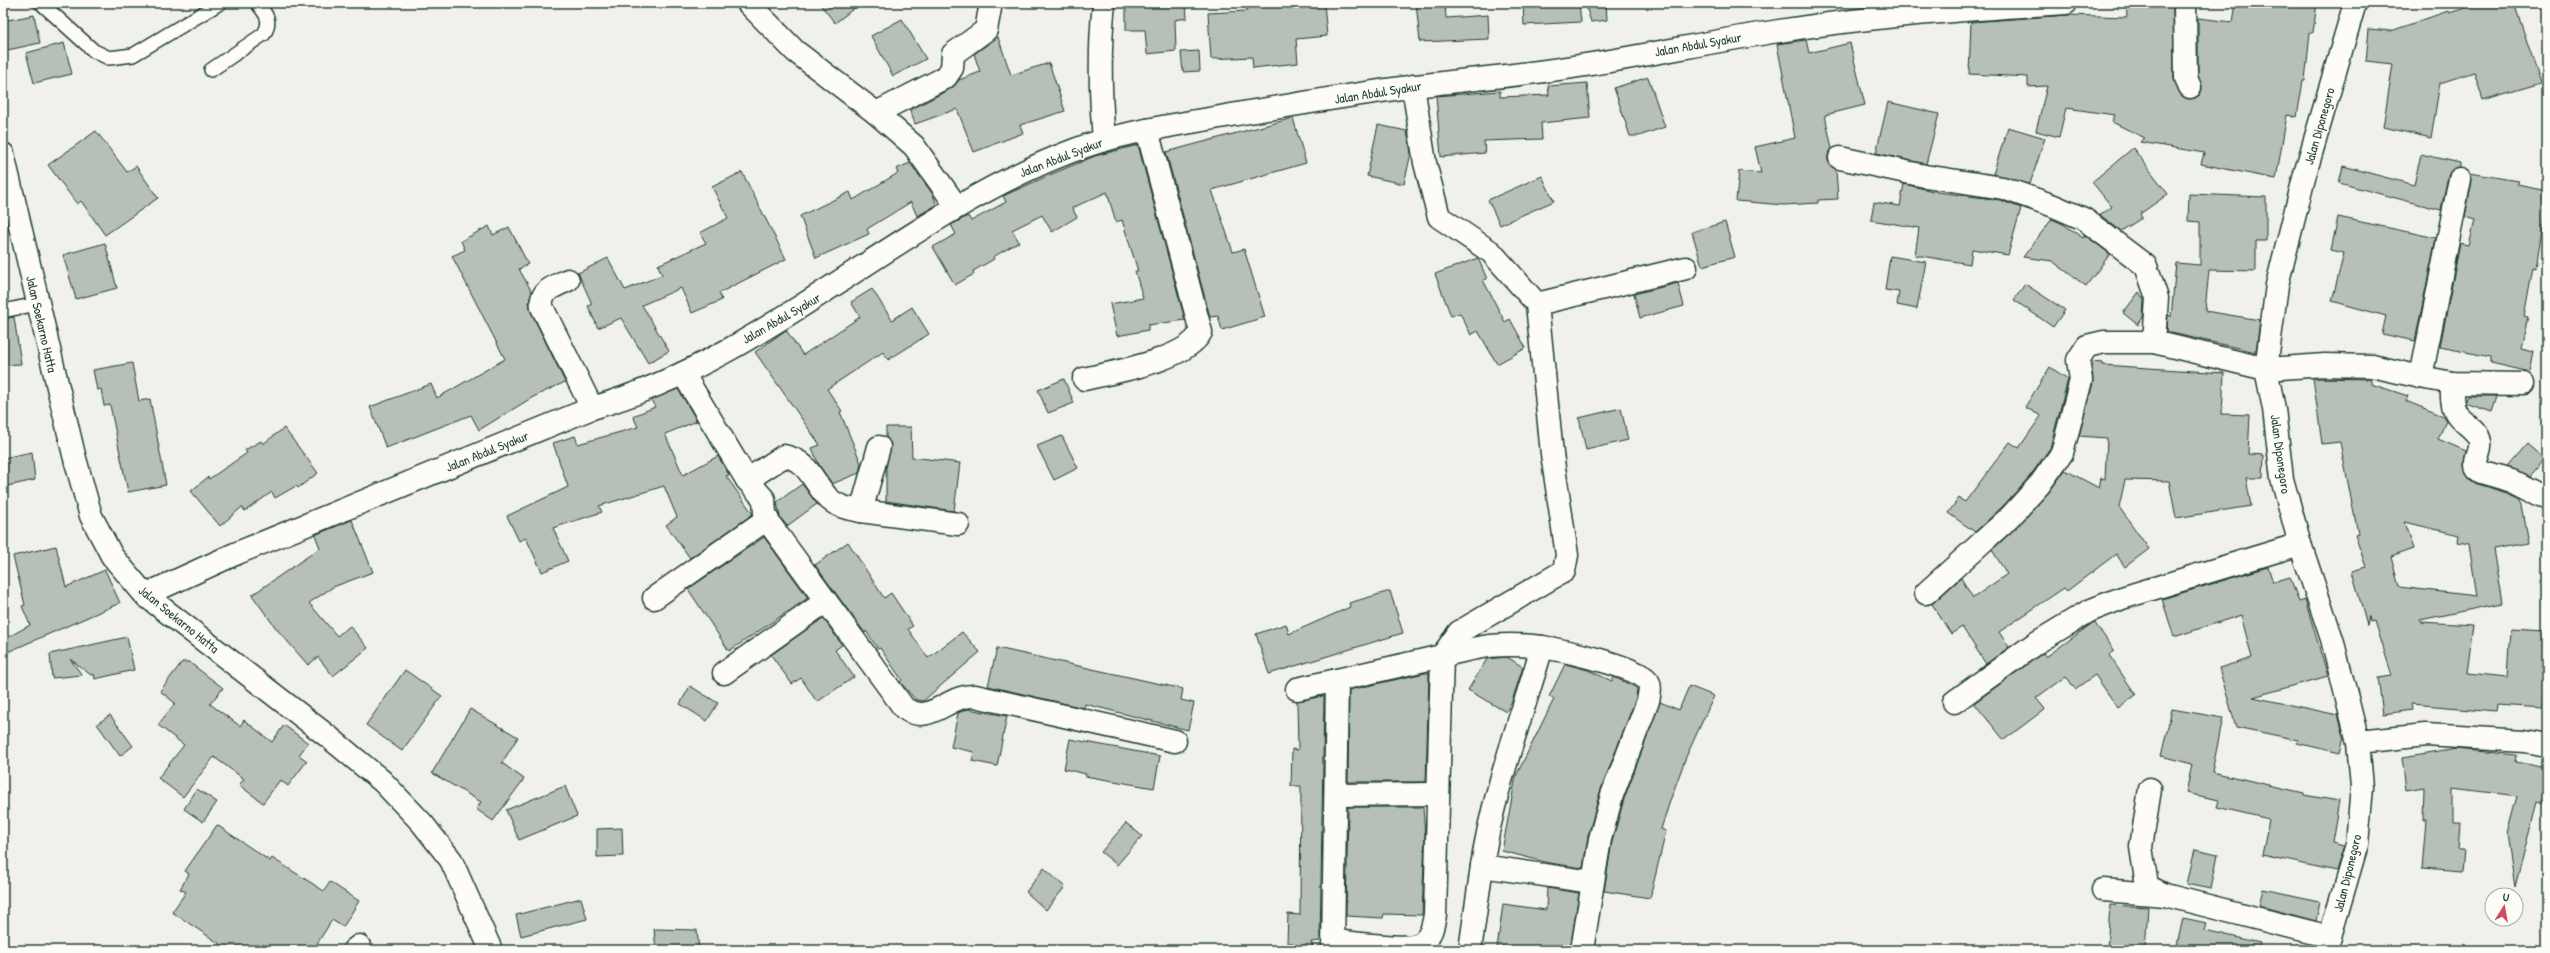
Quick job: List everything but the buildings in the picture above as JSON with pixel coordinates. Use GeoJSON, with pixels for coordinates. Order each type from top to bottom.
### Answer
{"type":"FeatureCollection","features":[{"type":"Feature","properties":{"kind":"street"},"geometry":{"type":"LineString","coordinates":[[748,3],[795,51],[876,113],[914,146],[957,207]]}},
{"type":"Feature","properties":{"kind":"street"},"geometry":{"type":"LineString","coordinates":[[876,113],[946,77],[952,68],[953,54],[986,30],[991,3]]}},
{"type":"Feature","properties":{"kind":"street"},"geometry":{"type":"LineString","coordinates":[[1104,3],[1100,40],[1100,86],[1104,140]]}},
{"type":"Feature","properties":{"kind":"street","name":"Jalan Abdul Syakur"},"geometry":{"type":"LineString","coordinates":[[145,595],[235,554],[592,408],[621,399],[684,374],[814,300],[957,207],[1023,171],[1104,140],[1147,130],[1413,86],[1580,66],[1784,30],[1978,6],[2066,3]]}},
{"type":"Feature","properties":{"kind":"street"},"geometry":{"type":"LineString","coordinates":[[2185,3],[2186,78],[2190,87]]}},
{"type":"Feature","properties":{"kind":"street","name":"Jalan Diponegoro"},"geometry":{"type":"LineString","coordinates":[[2328,944],[2357,844],[2362,787],[2358,742],[2332,639],[2300,544],[2282,479],[2274,409],[2266,369],[2277,285],[2305,174],[2356,3]]}},
{"type":"Feature","properties":{"kind":"street"},"geometry":{"type":"LineString","coordinates":[[1337,680],[1333,946],[1411,947],[1426,939],[1432,929],[1435,915],[1442,656],[1459,632],[1557,575],[1566,567],[1567,555],[1552,454],[1537,304],[1491,252],[1439,217],[1425,163],[1413,86]]}},
{"type":"Feature","properties":{"kind":"street"},"geometry":{"type":"LineString","coordinates":[[1084,379],[1149,364],[1196,342],[1201,332],[1147,130]]}},
{"type":"Feature","properties":{"kind":"street","name":"Jalan Soekarno Hatta"},"geometry":{"type":"LineString","coordinates":[[3,154],[37,304],[91,516],[112,556],[145,595],[382,781],[422,823],[451,860],[491,950]]}},
{"type":"Feature","properties":{"kind":"street"},"geometry":{"type":"LineString","coordinates":[[1840,158],[1925,176],[2003,188],[2054,206],[2084,219],[2146,266],[2157,298],[2154,342]]}},
{"type":"Feature","properties":{"kind":"street"},"geometry":{"type":"LineString","coordinates":[[2421,377],[2460,178]]}},
{"type":"Feature","properties":{"kind":"street"},"geometry":{"type":"LineString","coordinates":[[1537,304],[1686,268]]}},
{"type":"Feature","properties":{"kind":"street"},"geometry":{"type":"LineString","coordinates":[[568,280],[545,292],[541,299],[542,307],[592,408]]}},
{"type":"Feature","properties":{"kind":"street"},"geometry":{"type":"LineString","coordinates":[[1926,594],[2011,516],[2040,484],[2062,454],[2081,380],[2078,360],[2087,346],[2104,342],[2154,342],[2266,369],[2325,365],[2372,366],[2452,383],[2523,384]]}},
{"type":"Feature","properties":{"kind":"street"},"geometry":{"type":"LineString","coordinates":[[684,374],[747,480],[764,499],[768,519],[908,712],[927,714],[959,697],[975,696],[1176,741]]}},
{"type":"Feature","properties":{"kind":"street"},"geometry":{"type":"LineString","coordinates":[[2452,383],[2454,410],[2463,422],[2477,434],[2480,442],[2476,458],[2477,469],[2481,472],[2512,481],[2547,499]]}},
{"type":"Feature","properties":{"kind":"street"},"geometry":{"type":"LineString","coordinates":[[861,511],[879,447]]}},
{"type":"Feature","properties":{"kind":"street"},"geometry":{"type":"LineString","coordinates":[[747,480],[784,456],[791,457],[807,469],[829,499],[839,506],[861,511],[958,524]]}},
{"type":"Feature","properties":{"kind":"street"},"geometry":{"type":"LineString","coordinates":[[654,598],[768,519]]}},
{"type":"Feature","properties":{"kind":"street"},"geometry":{"type":"LineString","coordinates":[[1954,702],[2036,643],[2089,611],[2122,598],[2300,544]]}},
{"type":"Feature","properties":{"kind":"street"},"geometry":{"type":"LineString","coordinates":[[724,673],[826,601]]}},
{"type":"Feature","properties":{"kind":"street"},"geometry":{"type":"LineString","coordinates":[[1297,689],[1485,645],[1516,643],[1572,652],[1635,673],[1647,680],[1649,684],[1648,701],[1612,794],[1592,882],[1582,950]]}},
{"type":"Feature","properties":{"kind":"street"},"geometry":{"type":"LineString","coordinates":[[1470,950],[1487,832],[1499,785],[1515,740],[1542,647]]}},
{"type":"Feature","properties":{"kind":"street"},"geometry":{"type":"LineString","coordinates":[[2358,742],[2426,734],[2524,741],[2547,745]]}},
{"type":"Feature","properties":{"kind":"street"},"geometry":{"type":"LineString","coordinates":[[2150,789],[2141,847],[2147,886],[2165,895],[2328,944]]}},
{"type":"Feature","properties":{"kind":"street"},"geometry":{"type":"LineString","coordinates":[[1336,795],[1438,794]]}},
{"type":"Feature","properties":{"kind":"street"},"geometry":{"type":"LineString","coordinates":[[1482,866],[1592,882]]}},
{"type":"Feature","properties":{"kind":"street"},"geometry":{"type":"LineString","coordinates":[[2103,890],[2165,895]]}},
{"type":"Feature","properties":{"kind":"lane"},"geometry":{"type":"LineString","coordinates":[[41,3],[94,51],[109,58],[133,55],[220,3]]}},
{"type":"Feature","properties":{"kind":"lane"},"geometry":{"type":"LineString","coordinates":[[211,70],[264,34],[268,27],[268,15],[257,3]]}},
{"type":"Feature","properties":{"kind":"lane"},"geometry":{"type":"LineString","coordinates":[[3,311],[37,304]]}}]}
